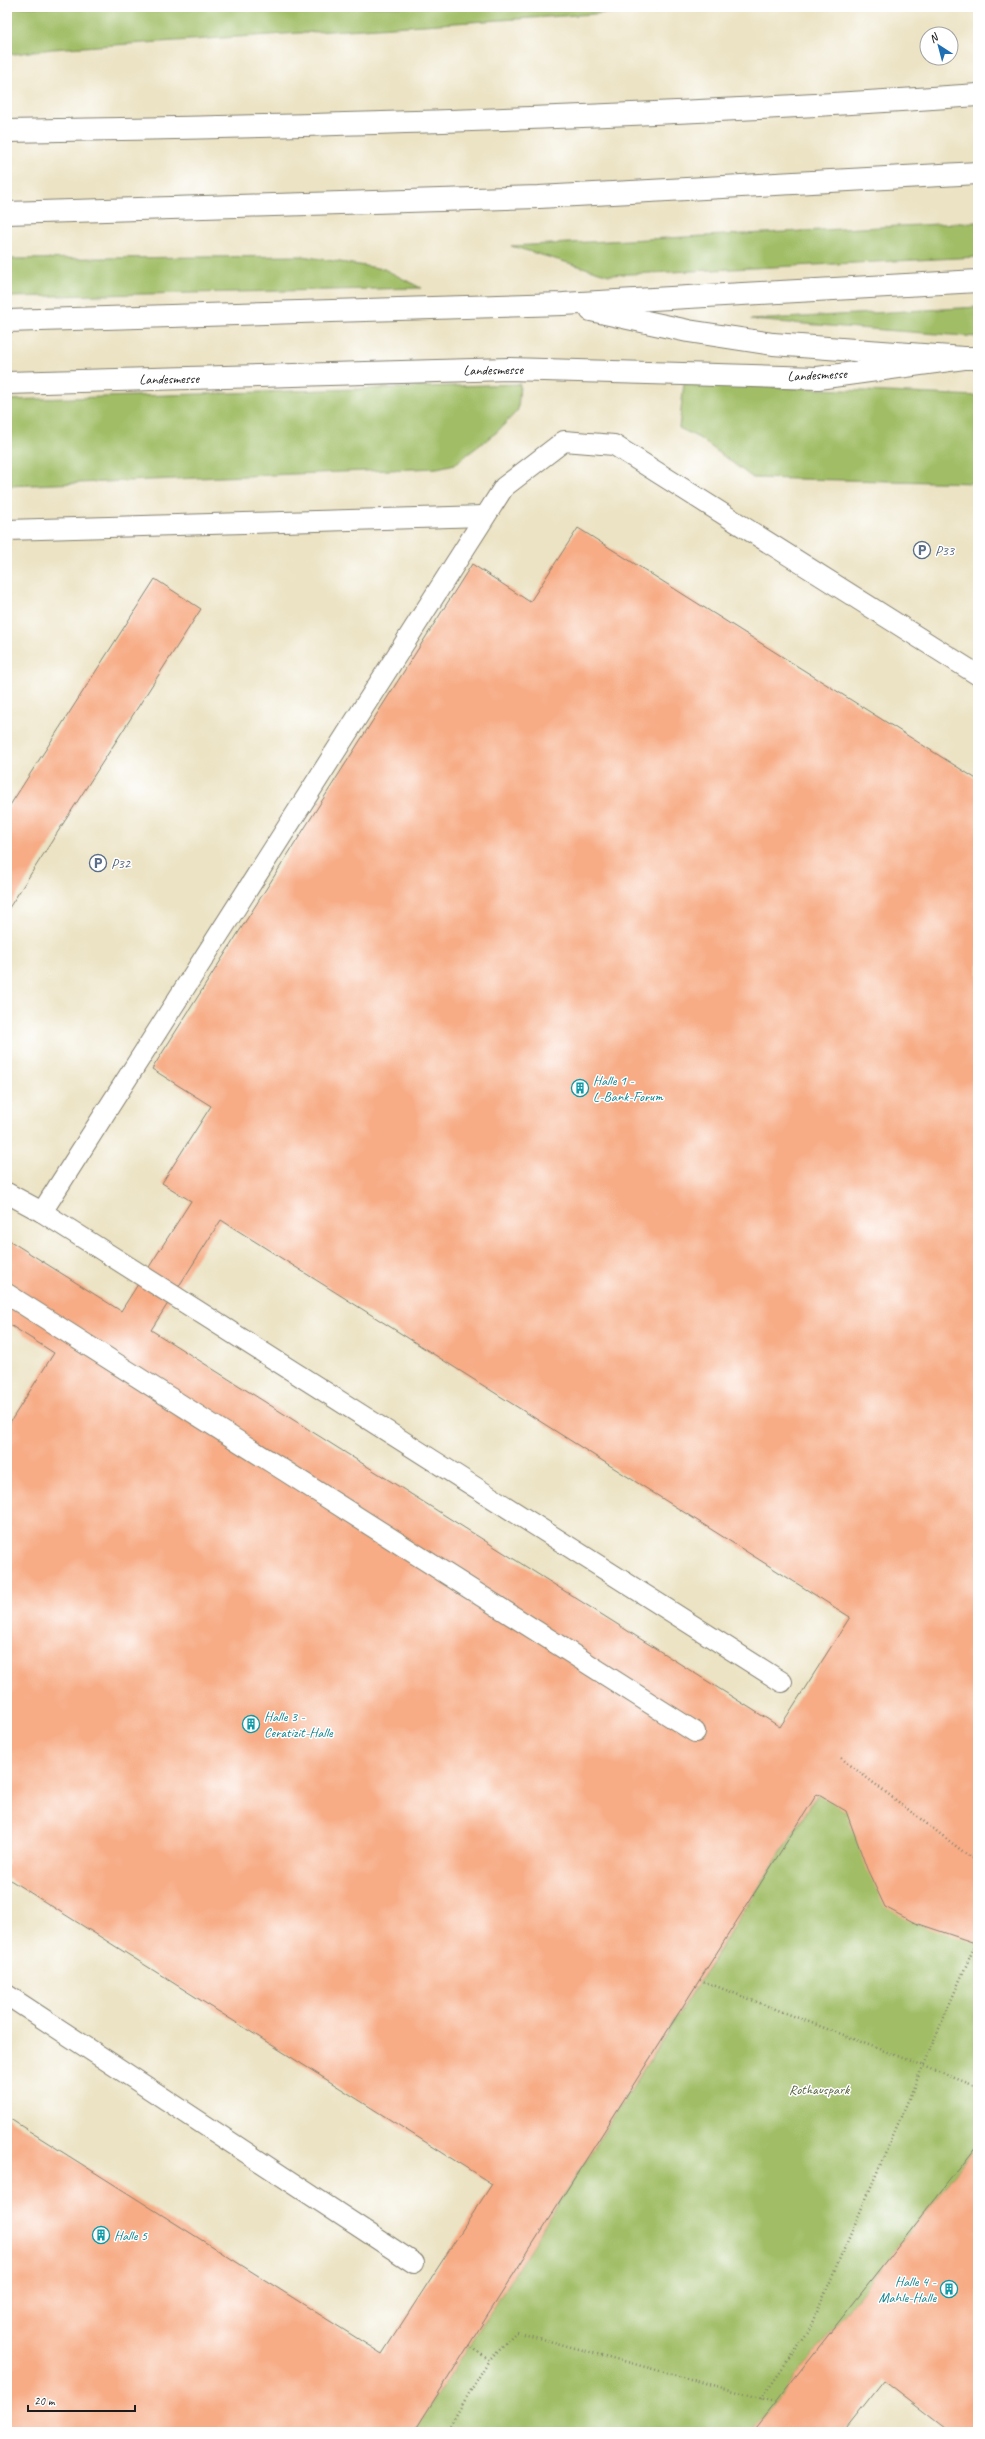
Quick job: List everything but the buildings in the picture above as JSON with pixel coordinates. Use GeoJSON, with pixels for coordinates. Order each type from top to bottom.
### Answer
{"type":"FeatureCollection","features":[{"type":"Feature","properties":{"kind":"main road"},"geometry":{"type":"LineString","coordinates":[[7,131],[487,120],[804,107],[978,95]]}},
{"type":"Feature","properties":{"kind":"main road"},"geometry":{"type":"LineString","coordinates":[[7,213],[538,197],[978,173]]}},
{"type":"Feature","properties":{"kind":"main road"},"geometry":{"type":"LineString","coordinates":[[7,321],[563,304],[978,281]]}},
{"type":"Feature","properties":{"kind":"main road"},"geometry":{"type":"LineString","coordinates":[[563,304],[688,331],[773,344],[971,358]]}},
{"type":"Feature","properties":{"kind":"main road","name":"Landesmesse"},"geometry":{"type":"LineString","coordinates":[[7,383],[509,369],[818,378],[971,358]]}},
{"type":"Feature","properties":{"kind":"lane"},"geometry":{"type":"LineString","coordinates":[[42,1212],[484,516],[504,487],[564,441],[614,445],[978,675]]}},
{"type":"Feature","properties":{"kind":"lane"},"geometry":{"type":"LineString","coordinates":[[7,530],[484,516]]}},
{"type":"Feature","properties":{"kind":"lane"},"geometry":{"type":"LineString","coordinates":[[7,1193],[42,1212],[782,1682]]}},
{"type":"Feature","properties":{"kind":"lane"},"geometry":{"type":"LineString","coordinates":[[7,1294],[695,1732]]}},
{"type":"Feature","properties":{"kind":"lane"},"geometry":{"type":"LineString","coordinates":[[7,1995],[414,2263]]}},
{"type":"Feature","properties":{"kind":"path"},"geometry":{"type":"LineString","coordinates":[[841,1758],[978,1863]]}},
{"type":"Feature","properties":{"kind":"path"},"geometry":{"type":"LineString","coordinates":[[761,2398],[808,2333],[978,1938]]}},
{"type":"Feature","properties":{"kind":"path"},"geometry":{"type":"LineString","coordinates":[[700,1980],[978,2087]]}},
{"type":"Feature","properties":{"kind":"path"},"geometry":{"type":"LineString","coordinates":[[446,2432],[489,2360],[516,2332],[775,2402]]}},
{"type":"Feature","properties":{"kind":"path"},"geometry":{"type":"LineString","coordinates":[[469,2345],[489,2360]]}},
{"type":"Feature","properties":{"kind":"green space"},"geometry":{"type":"Polygon","coordinates":[[[7,7],[702,7],[52,49],[7,55],[7,7]]]}},
{"type":"Feature","properties":{"kind":"green space"},"geometry":{"type":"Polygon","coordinates":[[[978,222],[978,257],[609,275],[511,246],[978,222]]]}},
{"type":"Feature","properties":{"kind":"green space"},"geometry":{"type":"Polygon","coordinates":[[[302,256],[384,269],[421,288],[7,297],[7,259],[302,256]]]}},
{"type":"Feature","properties":{"kind":"green space"},"geometry":{"type":"Polygon","coordinates":[[[978,307],[978,337],[750,320],[978,307]]]}},
{"type":"Feature","properties":{"kind":"green space"},"geometry":{"type":"Polygon","coordinates":[[[684,383],[978,396],[978,483],[753,478],[699,438],[679,428],[684,383]]]}},
{"type":"Feature","properties":{"kind":"green space"},"geometry":{"type":"Polygon","coordinates":[[[520,384],[518,410],[497,432],[455,464],[437,468],[7,486],[7,400],[520,384]]]}},
{"type":"Feature","properties":{"kind":"green space","name":"Rothauspark"},"geometry":{"type":"Polygon","coordinates":[[[978,1541],[978,2145],[752,2432],[414,2432],[978,1541]]]}},
{"type":"Feature","properties":{"kind":"place","name":"P33"},"geometry":{"type":"Point","coordinates":[922,550]}},
{"type":"Feature","properties":{"kind":"place","name":"P32"},"geometry":{"type":"Point","coordinates":[98,863]}},
{"type":"Feature","properties":{"kind":"place","name":"Halle 1 - L-Bank-Forum"},"geometry":{"type":"Point","coordinates":[580,1088]}},
{"type":"Feature","properties":{"kind":"place","name":"Halle 3 - Ceratizit-Halle"},"geometry":{"type":"Point","coordinates":[251,1724]}},
{"type":"Feature","properties":{"kind":"place","name":"Halle 5"},"geometry":{"type":"Point","coordinates":[101,2235]}},
{"type":"Feature","properties":{"kind":"place","name":"Halle 4 - Mahle-Halle"},"geometry":{"type":"Point","coordinates":[949,2289]}}]}
